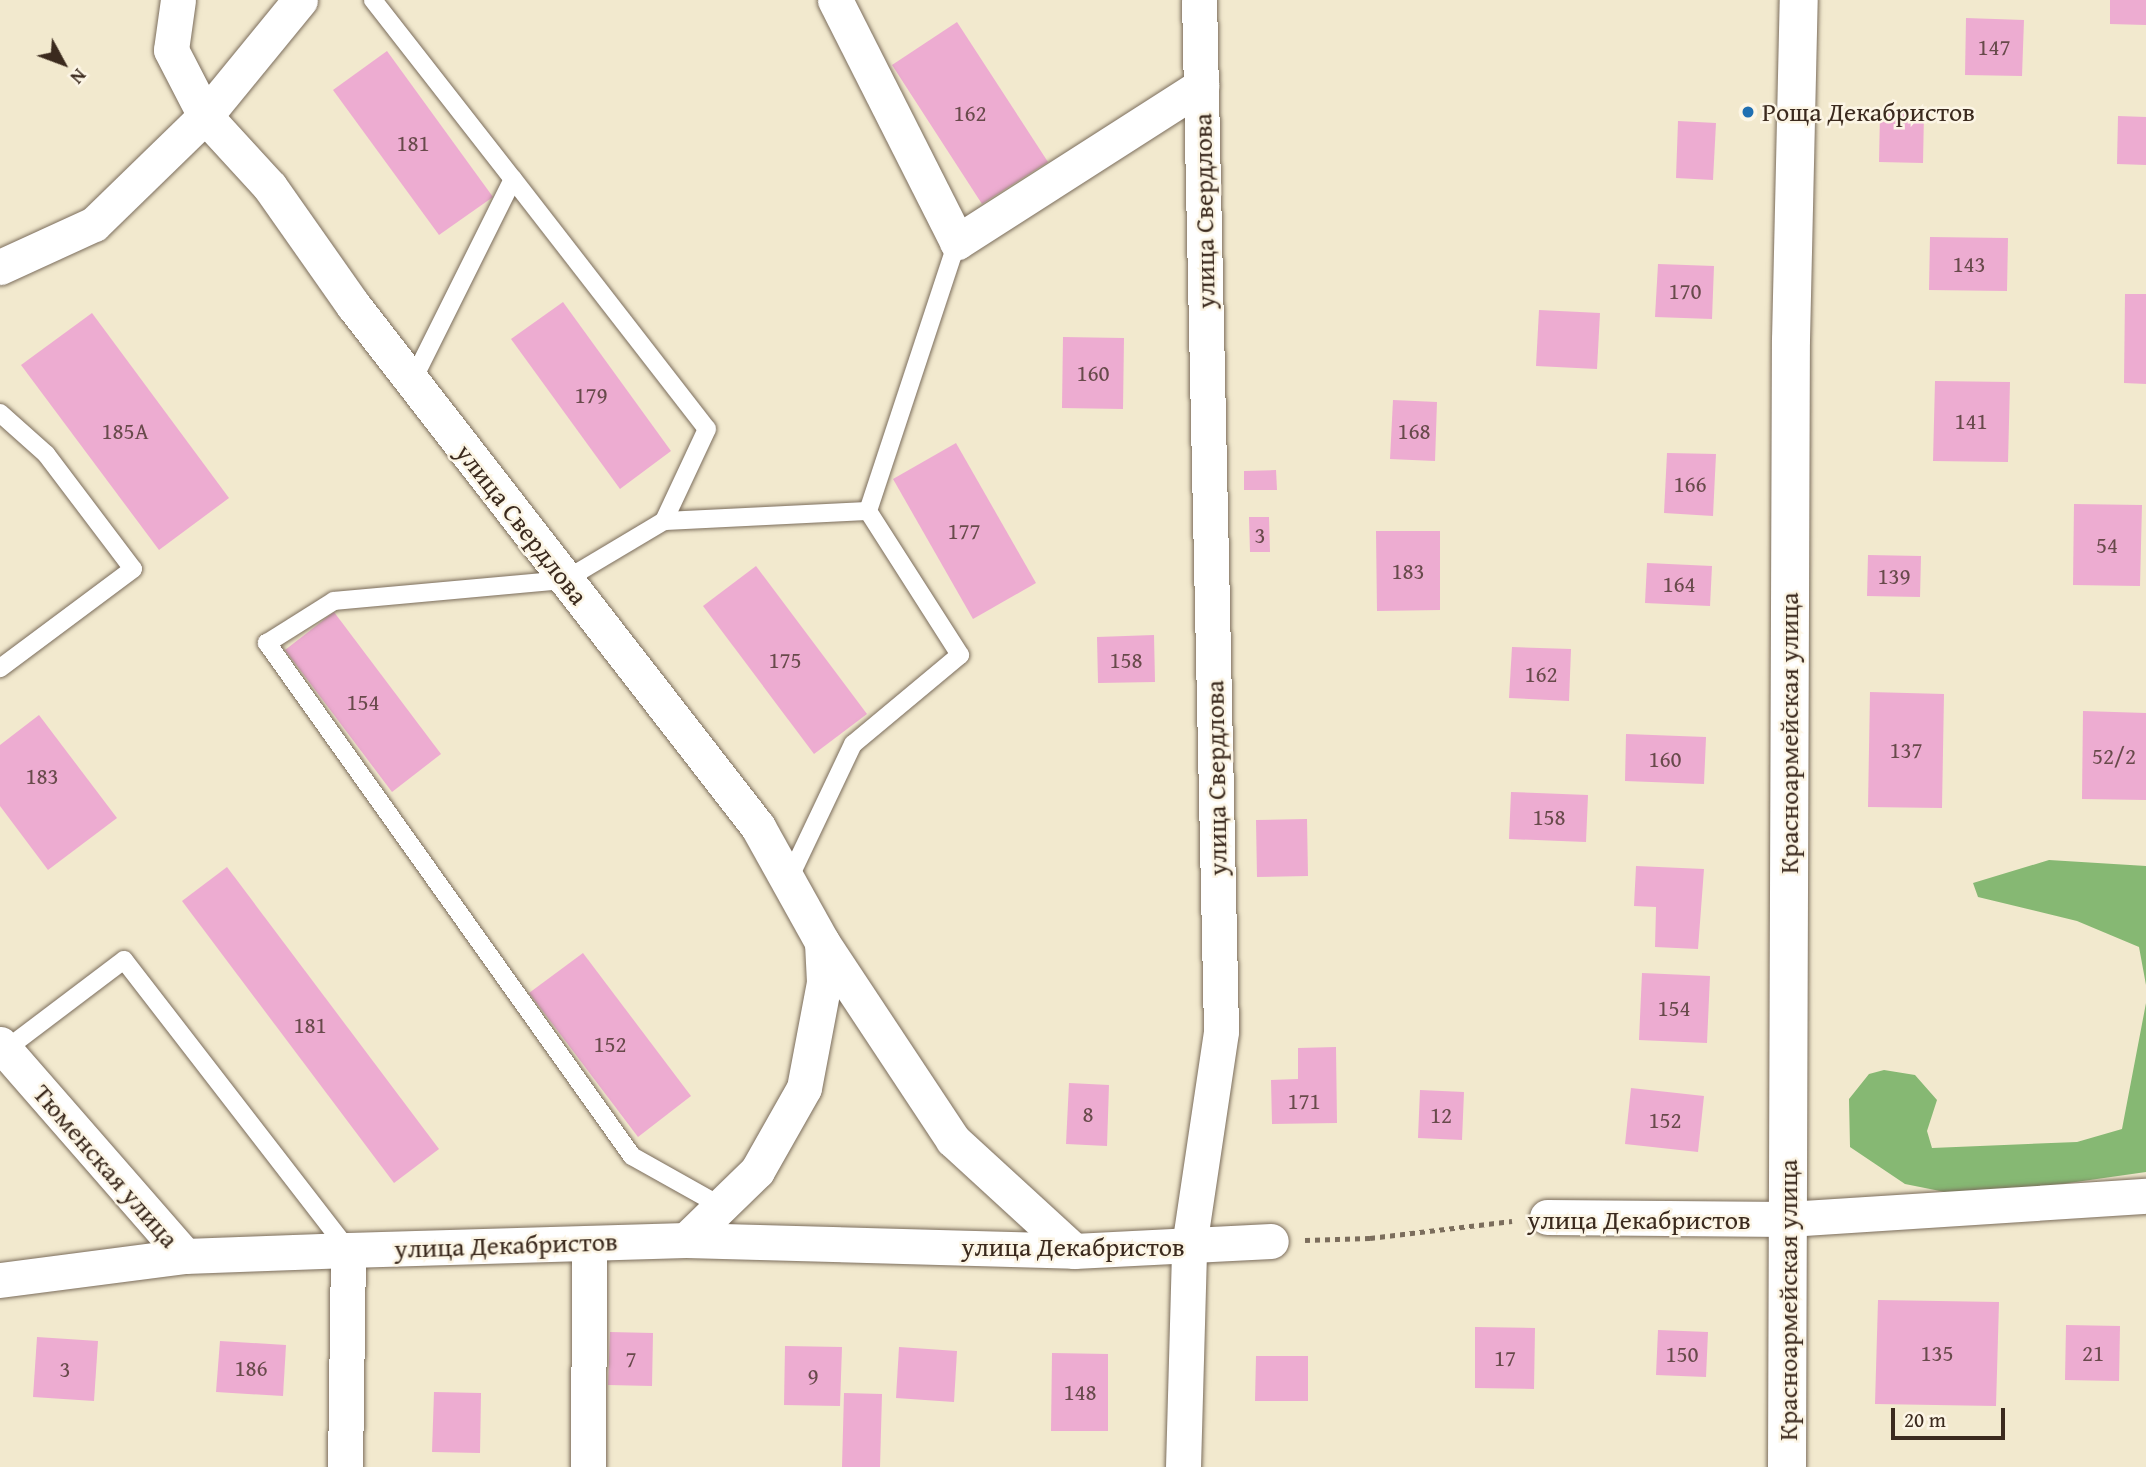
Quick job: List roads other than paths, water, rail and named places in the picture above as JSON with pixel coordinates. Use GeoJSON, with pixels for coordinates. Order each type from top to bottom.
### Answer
{"type":"FeatureCollection","features":[{"type":"Feature","properties":{"kind":"main road","name":"Красноармейская улица"},"geometry":{"type":"LineString","coordinates":[[1787,1467],[1791,340],[1799,0]]}},
{"type":"Feature","properties":{"kind":"street"},"geometry":{"type":"LineString","coordinates":[[178,0],[171,50],[205,116]]}},
{"type":"Feature","properties":{"kind":"street"},"geometry":{"type":"LineString","coordinates":[[0,267],[94,225],[205,116],[300,0]]}},
{"type":"Feature","properties":{"kind":"street"},"geometry":{"type":"LineString","coordinates":[[835,0],[957,242]]}},
{"type":"Feature","properties":{"kind":"street","name":"улица Свердлова"},"geometry":{"type":"LineString","coordinates":[[1183,1467],[1189,1246],[1221,1031],[1199,0]]}},
{"type":"Feature","properties":{"kind":"street","name":"улица Свердлова"},"geometry":{"type":"LineString","coordinates":[[957,242],[1201,86]]}},
{"type":"Feature","properties":{"kind":"street","name":"улица Свердлова"},"geometry":{"type":"LineString","coordinates":[[205,116],[270,187],[412,382],[758,827],[822,942],[953,1140],[1074,1251]]}},
{"type":"Feature","properties":{"kind":"street","name":"улица Свердлова"},"geometry":{"type":"LineString","coordinates":[[686,1240],[757,1171],[804,1088],[824,982],[822,942]]}},
{"type":"Feature","properties":{"kind":"street","name":"Тюменская улица"},"geometry":{"type":"LineString","coordinates":[[2,1047],[185,1256]]}},
{"type":"Feature","properties":{"kind":"street","name":"улица Декабристов"},"geometry":{"type":"LineString","coordinates":[[1548,1217],[1788,1219],[2146,1196]]}},
{"type":"Feature","properties":{"kind":"street","name":"улица Декабристов"},"geometry":{"type":"LineString","coordinates":[[0,1280],[185,1256],[348,1250],[686,1240],[1074,1251],[1271,1241]]}},
{"type":"Feature","properties":{"kind":"street"},"geometry":{"type":"LineString","coordinates":[[587,1467],[589,1243]]}},
{"type":"Feature","properties":{"kind":"street"},"geometry":{"type":"LineString","coordinates":[[345,1467],[348,1250]]}},
{"type":"Feature","properties":{"kind":"lane"},"geometry":{"type":"LineString","coordinates":[[373,0],[707,429],[664,521]]}},
{"type":"Feature","properties":{"kind":"lane"},"geometry":{"type":"LineString","coordinates":[[412,382],[513,179]]}},
{"type":"Feature","properties":{"kind":"lane"},"geometry":{"type":"LineString","coordinates":[[868,511],[957,242]]}},
{"type":"Feature","properties":{"kind":"lane"},"geometry":{"type":"LineString","coordinates":[[0,413],[46,454],[132,569],[0,668]]}},
{"type":"Feature","properties":{"kind":"lane"},"geometry":{"type":"LineString","coordinates":[[721,1206],[632,1156],[267,643],[334,601],[565,580],[664,521],[868,511]]}},
{"type":"Feature","properties":{"kind":"lane"},"geometry":{"type":"LineString","coordinates":[[788,881],[853,744],[960,655],[868,511]]}},
{"type":"Feature","properties":{"kind":"lane"},"geometry":{"type":"LineString","coordinates":[[2,1047],[124,960],[348,1250]]}},
{"type":"Feature","properties":{"kind":"place","name":"Роща Декабристов"},"geometry":{"type":"Point","coordinates":[1748,112]}}]}
